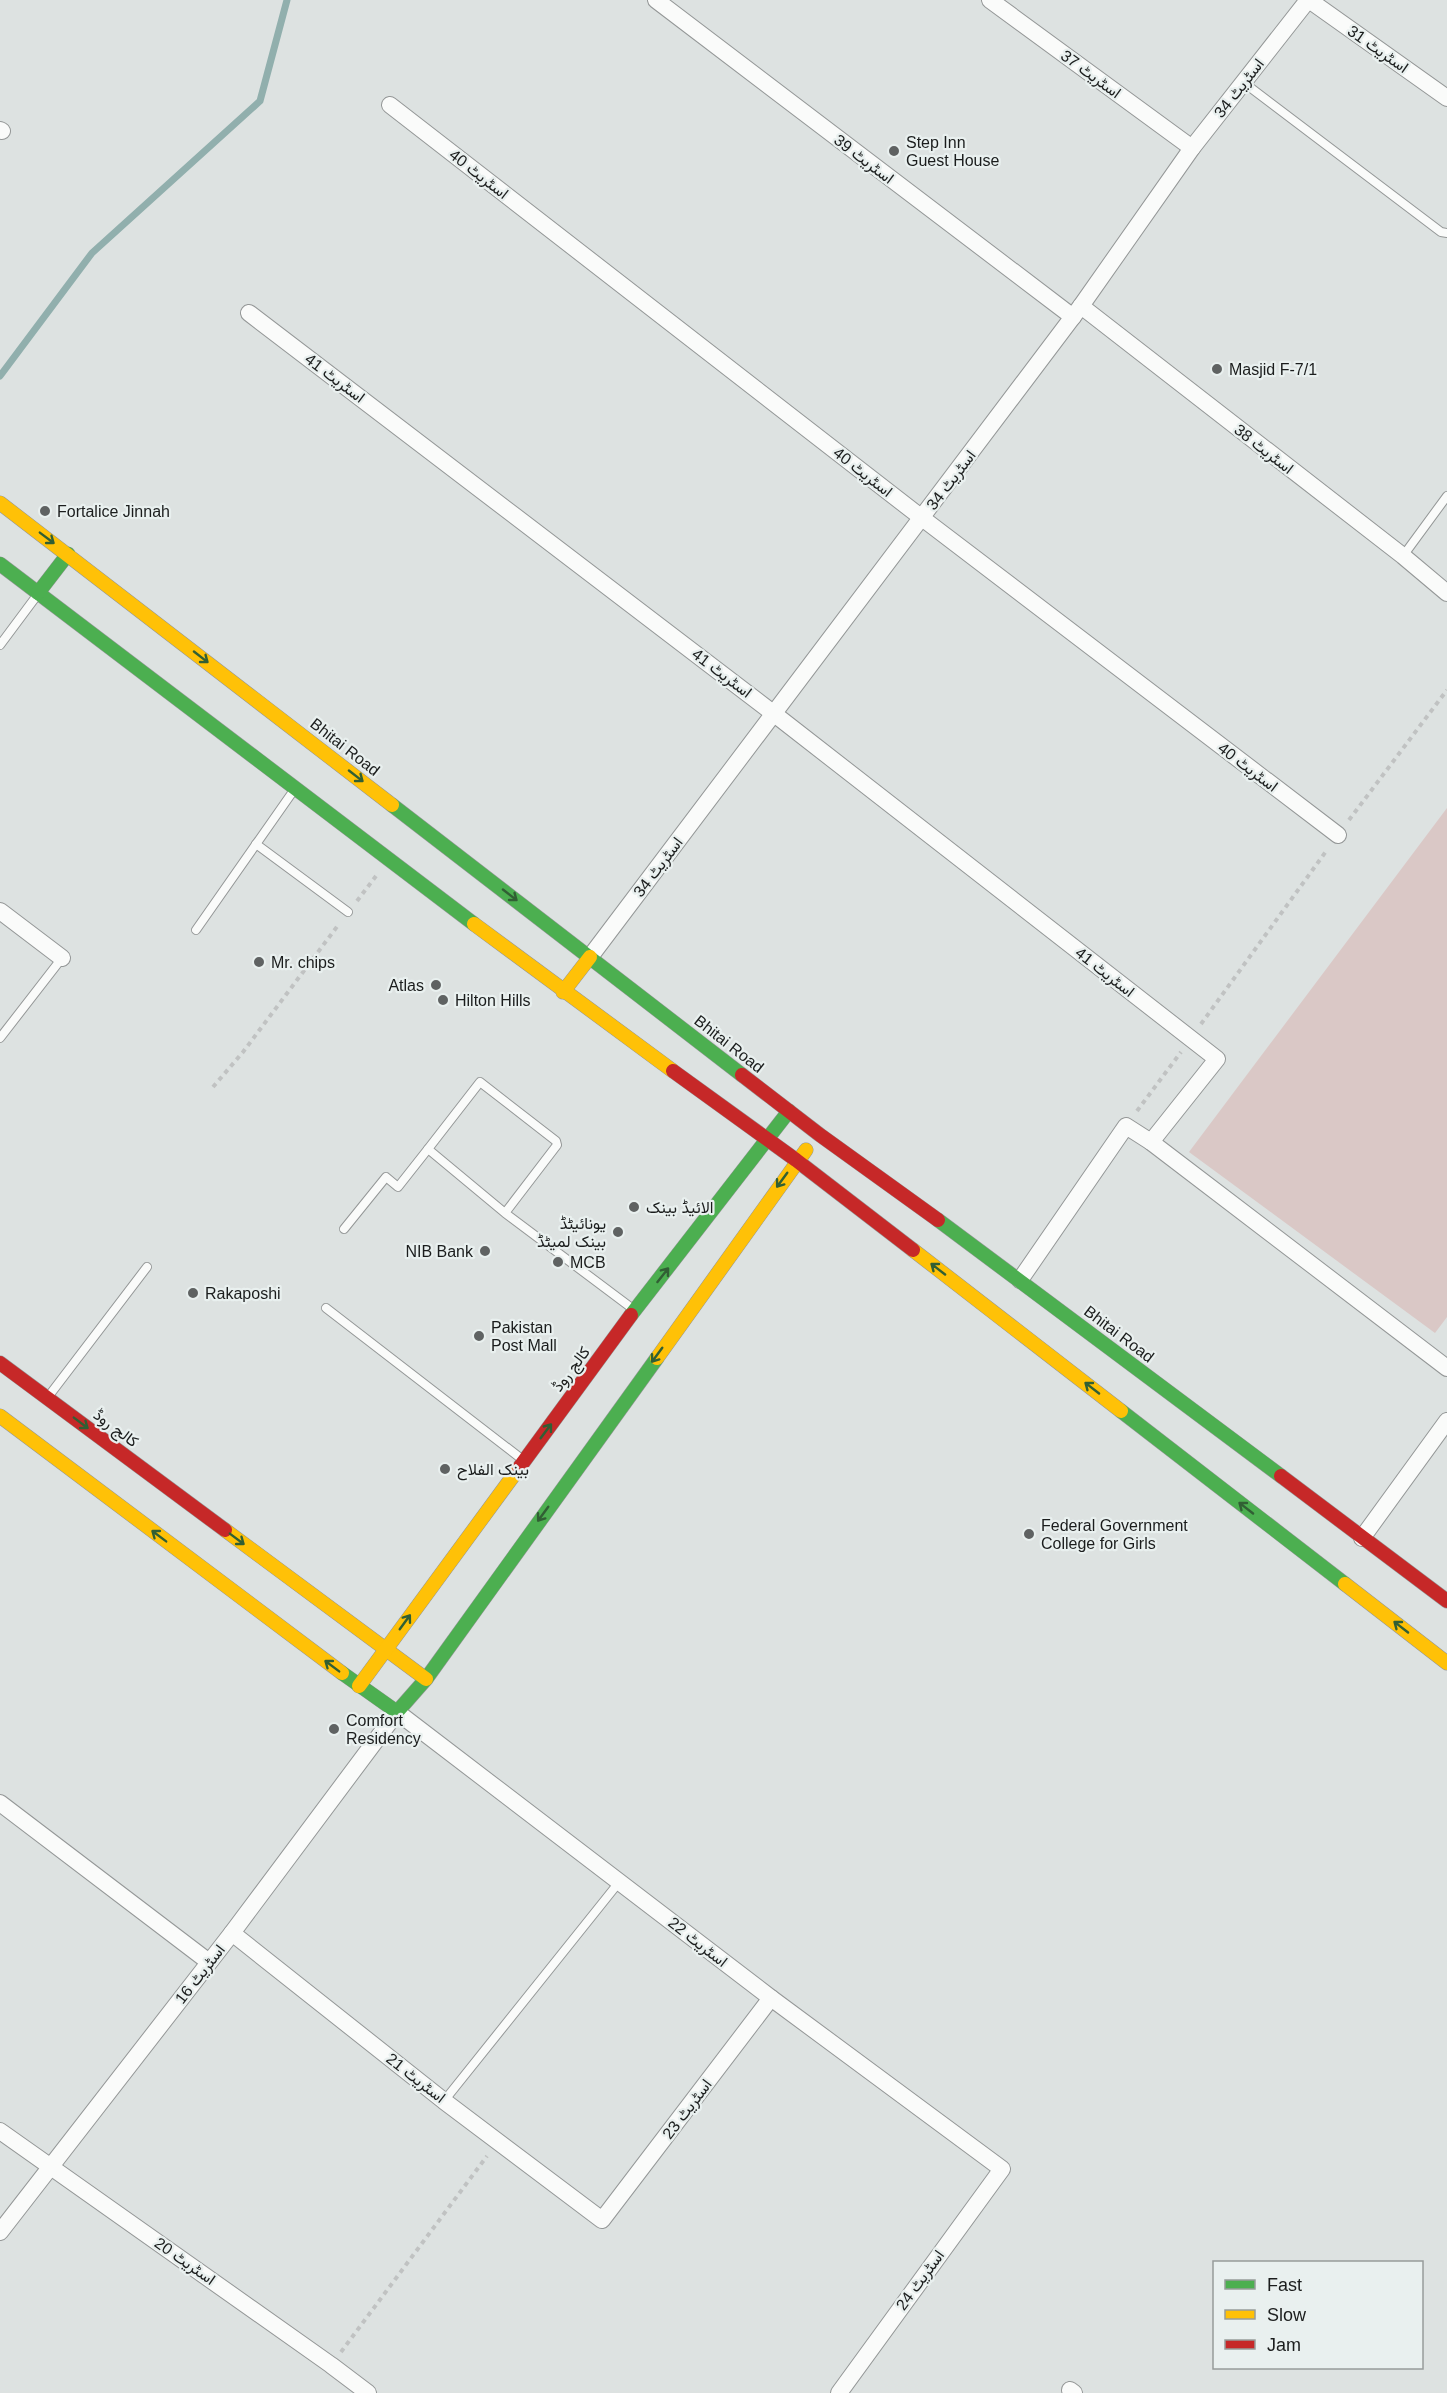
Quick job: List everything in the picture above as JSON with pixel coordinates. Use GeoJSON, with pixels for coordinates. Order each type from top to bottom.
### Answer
{"type":"FeatureCollection","features":[{"type":"Feature","properties":{"kind":"street","name":"اسٹریٹ 39"},"geometry":{"type":"LineString","coordinates":[[656,0],[1077,312]]}},
{"type":"Feature","properties":{"kind":"street","name":"اسٹریٹ 37"},"geometry":{"type":"LineString","coordinates":[[990,0],[1192,148]]}},
{"type":"Feature","properties":{"kind":"street","name":"اسٹریٹ 34"},"geometry":{"type":"LineString","coordinates":[[590,957],[1077,312],[1192,148],[1309,0]]}},
{"type":"Feature","properties":{"kind":"street","name":"اسٹریٹ 31"},"geometry":{"type":"LineString","coordinates":[[1309,0],[1447,98]]}},
{"type":"Feature","properties":{"kind":"street","name":"اسٹریٹ 40"},"geometry":{"type":"LineString","coordinates":[[390,105],[922,518],[1338,835]]}},
{"type":"Feature","properties":{"kind":"street","name":"اسٹریٹ 38"},"geometry":{"type":"LineString","coordinates":[[1077,312],[1403,556],[1447,593]]}},
{"type":"Feature","properties":{"kind":"street","name":"اسٹریٹ 41"},"geometry":{"type":"LineString","coordinates":[[249,313],[773,713],[1217,1059],[1151,1142]]}},
{"type":"Feature","properties":{"kind":"street","name":"Bhitai Road"},"geometry":{"type":"LineString","coordinates":[[0,502],[820,1135],[1020,1280],[1447,1601]]}},
{"type":"Feature","properties":{"kind":"street"},"geometry":{"type":"LineString","coordinates":[[39,594],[68,554]]}},
{"type":"Feature","properties":{"kind":"street"},"geometry":{"type":"LineString","coordinates":[[0,564],[562,992],[796,1160],[1447,1663]]}},
{"type":"Feature","properties":{"kind":"street"},"geometry":{"type":"LineString","coordinates":[[0,911],[62,958]]}},
{"type":"Feature","properties":{"kind":"street"},"geometry":{"type":"LineString","coordinates":[[562,992],[590,957]]}},
{"type":"Feature","properties":{"kind":"street","name":"کالج روڈ"},"geometry":{"type":"LineString","coordinates":[[359,1686],[635,1310],[789,1111]]}},
{"type":"Feature","properties":{"kind":"street"},"geometry":{"type":"LineString","coordinates":[[1020,1280],[1126,1126],[1151,1142],[1447,1368]]}},
{"type":"Feature","properties":{"kind":"street"},"geometry":{"type":"LineString","coordinates":[[0,1416],[359,1686],[397,1712],[426,1679],[796,1160],[820,1135]]}},
{"type":"Feature","properties":{"kind":"street","name":"کالج روڈ"},"geometry":{"type":"LineString","coordinates":[[0,1363],[426,1679]]}},
{"type":"Feature","properties":{"kind":"street"},"geometry":{"type":"LineString","coordinates":[[1362,1538],[1447,1421]]}},
{"type":"Feature","properties":{"kind":"street","name":"اسٹریٹ 22"},"geometry":{"type":"LineString","coordinates":[[397,1712],[771,1998],[1002,2169]]}},
{"type":"Feature","properties":{"kind":"street","name":"اسٹریٹ 16"},"geometry":{"type":"LineString","coordinates":[[0,2232],[232,1933],[397,1712]]}},
{"type":"Feature","properties":{"kind":"street"},"geometry":{"type":"LineString","coordinates":[[0,1803],[209,1962]]}},
{"type":"Feature","properties":{"kind":"street","name":"اسٹریٹ 21"},"geometry":{"type":"LineString","coordinates":[[232,1933],[444,2101],[602,2220]]}},
{"type":"Feature","properties":{"kind":"street","name":"اسٹریٹ 23"},"geometry":{"type":"LineString","coordinates":[[602,2220],[771,1998]]}},
{"type":"Feature","properties":{"kind":"street","name":"اسٹریٹ 20"},"geometry":{"type":"LineString","coordinates":[[0,2131],[368,2393]]}},
{"type":"Feature","properties":{"kind":"street","name":"اسٹریٹ 24"},"geometry":{"type":"LineString","coordinates":[[839,2393],[1002,2169]]}},
{"type":"Feature","properties":{"kind":"lane"},"geometry":{"type":"LineString","coordinates":[[1243,81],[1441,232],[1447,233]]}},
{"type":"Feature","properties":{"kind":"lane"},"geometry":{"type":"LineString","coordinates":[[1403,556],[1447,496]]}},
{"type":"Feature","properties":{"kind":"lane"},"geometry":{"type":"LineString","coordinates":[[0,645],[39,594]]}},
{"type":"Feature","properties":{"kind":"lane"},"geometry":{"type":"LineString","coordinates":[[196,930],[295,788]]}},
{"type":"Feature","properties":{"kind":"lane"},"geometry":{"type":"LineString","coordinates":[[256,844],[348,912]]}},
{"type":"Feature","properties":{"kind":"lane"},"geometry":{"type":"LineString","coordinates":[[0,1038],[62,958]]}},
{"type":"Feature","properties":{"kind":"lane"},"geometry":{"type":"LineString","coordinates":[[344,1229],[386,1177],[398,1187],[480,1082],[556,1141],[557,1145],[505,1213]]}},
{"type":"Feature","properties":{"kind":"lane"},"geometry":{"type":"LineString","coordinates":[[428,1149],[505,1213],[635,1310]]}},
{"type":"Feature","properties":{"kind":"lane"},"geometry":{"type":"LineString","coordinates":[[47,1398],[147,1267]]}},
{"type":"Feature","properties":{"kind":"lane"},"geometry":{"type":"LineString","coordinates":[[326,1308],[524,1460]]}},
{"type":"Feature","properties":{"kind":"lane"},"geometry":{"type":"LineString","coordinates":[[444,2101],[620,1881]]}},
{"type":"Feature","properties":{"kind":"path"},"geometry":{"type":"LineString","coordinates":[[1126,1126],[1338,835],[1447,690]]}},
{"type":"Feature","properties":{"kind":"path"},"geometry":{"type":"LineString","coordinates":[[213,1087],[243,1052],[389,859]]}},
{"type":"Feature","properties":{"kind":"path"},"geometry":{"type":"LineString","coordinates":[[331,2365],[499,2141]]}},
{"type":"Feature","properties":{"kind":"shaded area"},"geometry":{"type":"Polygon","coordinates":[[[1447,808],[1447,1317],[1435,1333],[1189,1152],[1447,808]]]}},
{"type":"Feature","properties":{"kind":"waterway"},"geometry":{"type":"LineString","coordinates":[[0,376],[92,253],[260,101],[287,0]]}},
{"type":"Feature","properties":{"kind":"traffic: fast"},"geometry":{"type":"LineString","coordinates":[[38,593],[68,554]]}},
{"type":"Feature","properties":{"kind":"traffic: fast"},"geometry":{"type":"LineString","coordinates":[[0,564],[474,924]]}},
{"type":"Feature","properties":{"kind":"traffic: fast"},"geometry":{"type":"LineString","coordinates":[[392,805],[742,1075]]}},
{"type":"Feature","properties":{"kind":"traffic: fast"},"geometry":{"type":"LineString","coordinates":[[631,1315],[789,1111]]}},
{"type":"Feature","properties":{"kind":"traffic: fast"},"geometry":{"type":"LineString","coordinates":[[938,1220],[1281,1476]]}},
{"type":"Feature","properties":{"kind":"traffic: fast"},"geometry":{"type":"LineString","coordinates":[[342,1673],[397,1712],[426,1679],[657,1358]]}},
{"type":"Feature","properties":{"kind":"traffic: fast"},"geometry":{"type":"LineString","coordinates":[[1121,1411],[1345,1584]]}},
{"type":"Feature","properties":{"kind":"traffic: slow"},"geometry":{"type":"LineString","coordinates":[[0,503],[392,805]]}},
{"type":"Feature","properties":{"kind":"traffic: slow"},"geometry":{"type":"LineString","coordinates":[[474,924],[673,1071]]}},
{"type":"Feature","properties":{"kind":"traffic: slow"},"geometry":{"type":"LineString","coordinates":[[563,992],[590,957]]}},
{"type":"Feature","properties":{"kind":"traffic: slow"},"geometry":{"type":"LineString","coordinates":[[657,1358],[806,1150]]}},
{"type":"Feature","properties":{"kind":"traffic: slow"},"geometry":{"type":"LineString","coordinates":[[913,1250],[1121,1411]]}},
{"type":"Feature","properties":{"kind":"traffic: slow"},"geometry":{"type":"LineString","coordinates":[[0,1416],[342,1673]]}},
{"type":"Feature","properties":{"kind":"traffic: slow"},"geometry":{"type":"LineString","coordinates":[[359,1686],[519,1468]]}},
{"type":"Feature","properties":{"kind":"traffic: slow"},"geometry":{"type":"LineString","coordinates":[[225,1530],[426,1679]]}},
{"type":"Feature","properties":{"kind":"traffic: slow"},"geometry":{"type":"LineString","coordinates":[[1345,1584],[1447,1663]]}},
{"type":"Feature","properties":{"kind":"traffic: jam"},"geometry":{"type":"LineString","coordinates":[[673,1071],[796,1160],[913,1250]]}},
{"type":"Feature","properties":{"kind":"traffic: jam"},"geometry":{"type":"LineString","coordinates":[[742,1075],[820,1135],[938,1220]]}},
{"type":"Feature","properties":{"kind":"traffic: jam"},"geometry":{"type":"LineString","coordinates":[[519,1468],[631,1315]]}},
{"type":"Feature","properties":{"kind":"traffic: jam"},"geometry":{"type":"LineString","coordinates":[[0,1363],[225,1530]]}},
{"type":"Feature","properties":{"kind":"traffic: jam"},"geometry":{"type":"LineString","coordinates":[[1281,1476],[1447,1601]]}},
{"type":"Feature","properties":{"kind":"place","name":"Step Inn Guest House"},"geometry":{"type":"Point","coordinates":[894,151]}},
{"type":"Feature","properties":{"kind":"place","name":"Masjid F-7/1"},"geometry":{"type":"Point","coordinates":[1217,369]}},
{"type":"Feature","properties":{"kind":"place","name":"Fortalice Jinnah"},"geometry":{"type":"Point","coordinates":[45,511]}},
{"type":"Feature","properties":{"kind":"place","name":"Mr. chips"},"geometry":{"type":"Point","coordinates":[259,962]}},
{"type":"Feature","properties":{"kind":"place","name":"Atlas"},"geometry":{"type":"Point","coordinates":[436,985]}},
{"type":"Feature","properties":{"kind":"place","name":"Hilton Hills"},"geometry":{"type":"Point","coordinates":[443,1000]}},
{"type":"Feature","properties":{"kind":"place","name":"الائیڈ بینک"},"geometry":{"type":"Point","coordinates":[634,1207]}},
{"type":"Feature","properties":{"kind":"place","name":"یونائیٹڈ بینک لمیٹڈ"},"geometry":{"type":"Point","coordinates":[618,1232]}},
{"type":"Feature","properties":{"kind":"place","name":"NIB Bank"},"geometry":{"type":"Point","coordinates":[485,1251]}},
{"type":"Feature","properties":{"kind":"place","name":"MCB"},"geometry":{"type":"Point","coordinates":[558,1262]}},
{"type":"Feature","properties":{"kind":"place","name":"Rakaposhi"},"geometry":{"type":"Point","coordinates":[193,1293]}},
{"type":"Feature","properties":{"kind":"place","name":"Pakistan Post Mall"},"geometry":{"type":"Point","coordinates":[479,1336]}},
{"type":"Feature","properties":{"kind":"place","name":"بینک الفلاح"},"geometry":{"type":"Point","coordinates":[445,1469]}},
{"type":"Feature","properties":{"kind":"place","name":"Federal Government College for Girls"},"geometry":{"type":"Point","coordinates":[1029,1534]}},
{"type":"Feature","properties":{"kind":"place","name":"Comfort Residency"},"geometry":{"type":"Point","coordinates":[334,1729]}}]}
